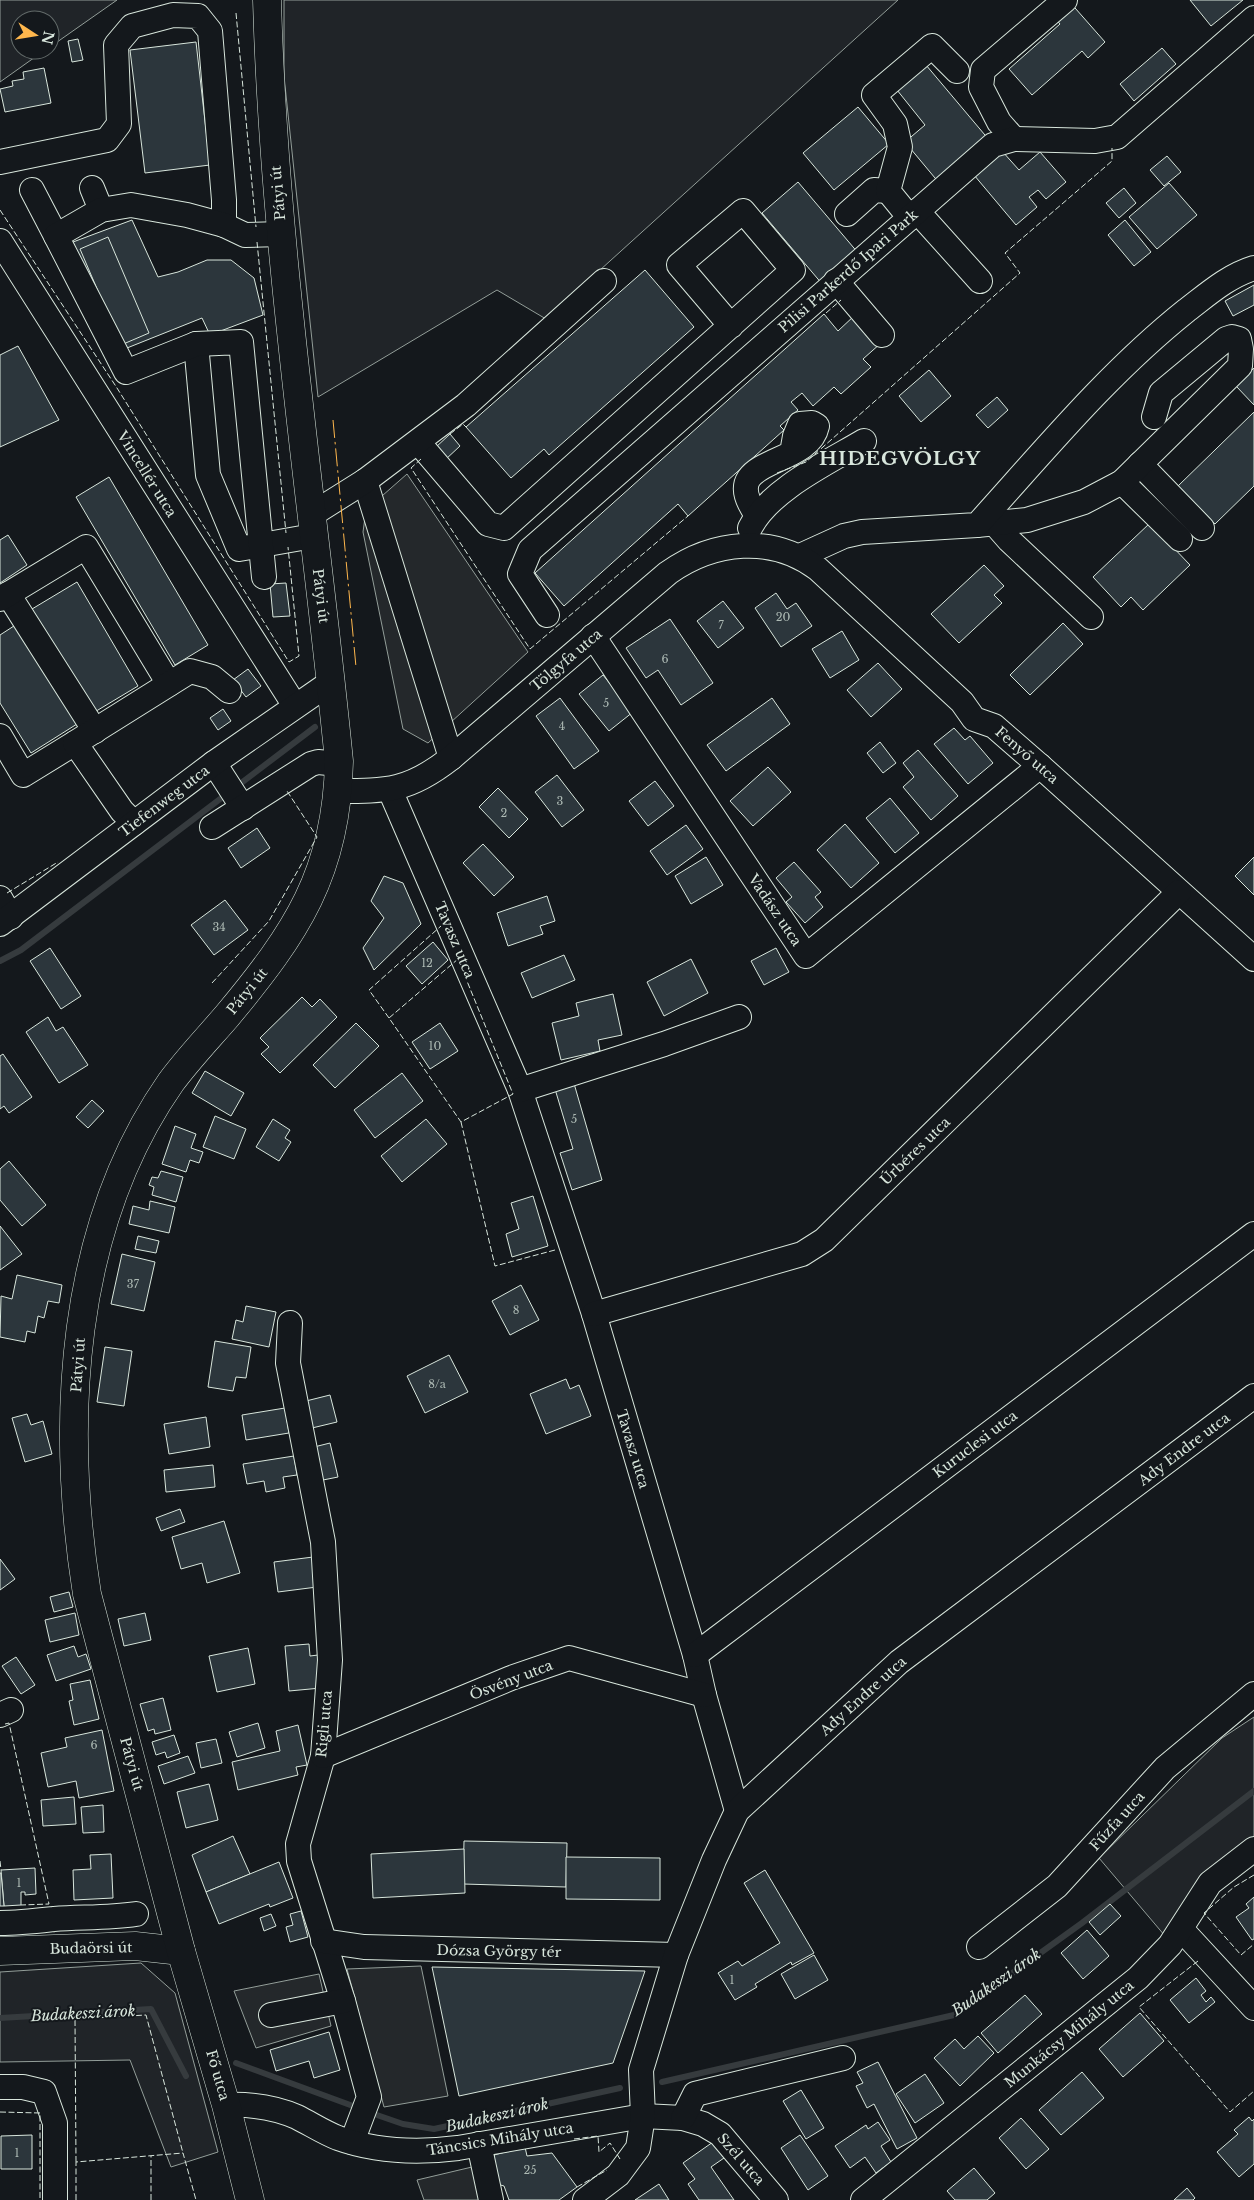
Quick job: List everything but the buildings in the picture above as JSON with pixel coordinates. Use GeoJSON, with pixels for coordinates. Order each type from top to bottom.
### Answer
{"type":"FeatureCollection","features":[{"type":"Feature","properties":{"kind":"main road","name":"Pátyi út"},"geometry":{"type":"LineString","coordinates":[[181,1951],[87,1594],[78,1536],[74,1472],[81,1330],[96,1245],[112,1194],[134,1144],[172,1082],[279,951],[303,912],[326,860],[337,791],[339,764],[331,682],[312,526],[282,234],[269,84],[267,0]]}},
{"type":"Feature","properties":{"kind":"main road","name":"Budaörsi út"},"geometry":{"type":"LineString","coordinates":[[0,1951],[135,1946],[181,1951]]}},
{"type":"Feature","properties":{"kind":"main road","name":"Fő utca"},"geometry":{"type":"LineString","coordinates":[[181,1951],[226,2105],[250,2200]]}},
{"type":"Feature","properties":{"kind":"street"},"geometry":{"type":"LineString","coordinates":[[1014,139],[999,122],[981,87],[983,70],[1065,0]]}},
{"type":"Feature","properties":{"kind":"street"},"geometry":{"type":"LineString","coordinates":[[0,162],[106,140],[119,124],[116,45],[132,26],[173,15],[198,16],[210,31],[224,200],[224,225]]}},
{"type":"Feature","properties":{"kind":"street","name":"Pilisi Parkerdő Ipari Park"},"geometry":{"type":"LineString","coordinates":[[547,615],[520,574],[530,550],[993,145],[1014,139],[1095,141],[1117,137],[1254,18]]}},
{"type":"Feature","properties":{"kind":"street"},"geometry":{"type":"LineString","coordinates":[[888,191],[900,147],[895,124],[874,95],[932,46],[957,71]]}},
{"type":"Feature","properties":{"kind":"street"},"geometry":{"type":"LineString","coordinates":[[92,188],[101,210]]}},
{"type":"Feature","properties":{"kind":"street"},"geometry":{"type":"LineString","coordinates":[[32,190],[126,372],[196,344],[241,342],[264,578]]}},
{"type":"Feature","properties":{"kind":"street"},"geometry":{"type":"LineString","coordinates":[[847,214],[874,190],[888,191],[914,214],[980,281]]}},
{"type":"Feature","properties":{"kind":"street"},"geometry":{"type":"LineString","coordinates":[[56,236],[101,210],[131,205],[187,215],[224,225],[245,235],[282,234]]}},
{"type":"Feature","properties":{"kind":"street"},"geometry":{"type":"LineString","coordinates":[[418,442],[488,524],[504,528],[794,270],[744,212],[679,265],[731,326]]}},
{"type":"Feature","properties":{"kind":"street","name":"Vincellér utca"},"geometry":{"type":"LineString","coordinates":[[0,241],[295,706]]}},
{"type":"Feature","properties":{"kind":"street"},"geometry":{"type":"LineString","coordinates":[[986,525],[1115,373],[1149,341],[1221,284],[1254,268]]}},
{"type":"Feature","properties":{"kind":"street"},"geometry":{"type":"LineString","coordinates":[[196,344],[208,475],[239,548],[261,543],[312,526],[366,481],[495,382],[604,281]]}},
{"type":"Feature","properties":{"kind":"street"},"geometry":{"type":"LineString","coordinates":[[836,282],[882,335]]}},
{"type":"Feature","properties":{"kind":"street"},"geometry":{"type":"LineString","coordinates":[[800,556],[844,536],[862,532],[986,525],[1027,520],[1084,502],[1122,482],[1240,366],[1241,349],[1239,340],[1232,337],[1226,339],[1161,393],[1154,417]]}},
{"type":"Feature","properties":{"kind":"street"},"geometry":{"type":"LineString","coordinates":[[742,546],[757,515],[810,473],[864,441]]}},
{"type":"Feature","properties":{"kind":"street"},"geometry":{"type":"LineString","coordinates":[[757,515],[747,501],[745,486],[752,473],[792,453]]}},
{"type":"Feature","properties":{"kind":"street"},"geometry":{"type":"LineString","coordinates":[[1140,464],[1202,528]]}},
{"type":"Feature","properties":{"kind":"street"},"geometry":{"type":"LineString","coordinates":[[366,481],[451,758]]}},
{"type":"Feature","properties":{"kind":"street"},"geometry":{"type":"LineString","coordinates":[[1122,482],[1180,539]]}},
{"type":"Feature","properties":{"kind":"street"},"geometry":{"type":"LineString","coordinates":[[986,525],[1009,540],[1091,617]]}},
{"type":"Feature","properties":{"kind":"street","name":"Tölgyfa utca"},"geometry":{"type":"LineString","coordinates":[[337,791],[390,790],[426,777],[678,566],[715,549],[742,546],[782,550],[800,556]]}},
{"type":"Feature","properties":{"kind":"street"},"geometry":{"type":"LineString","coordinates":[[134,823],[122,812],[85,737],[4,597],[86,547],[169,684]]}},
{"type":"Feature","properties":{"kind":"street","name":"Fenyő utca"},"geometry":{"type":"LineString","coordinates":[[800,556],[818,569],[956,696],[974,719],[994,726],[1254,959]]}},
{"type":"Feature","properties":{"kind":"street","name":"Vadász utca"},"geometry":{"type":"LineString","coordinates":[[593,636],[806,956],[1040,766]]}},
{"type":"Feature","properties":{"kind":"street"},"geometry":{"type":"LineString","coordinates":[[0,736],[24,775],[190,671],[212,677],[229,691]]}},
{"type":"Feature","properties":{"kind":"street","name":"Tiefenweg utca"},"geometry":{"type":"LineString","coordinates":[[4,913],[331,682]]}},
{"type":"Feature","properties":{"kind":"street"},"geometry":{"type":"LineString","coordinates":[[212,827],[311,764],[318,762],[339,764]]}},
{"type":"Feature","properties":{"kind":"street"},"geometry":{"type":"LineString","coordinates":[[214,763],[243,808]]}},
{"type":"Feature","properties":{"kind":"street","name":"Tavasz utca"},"geometry":{"type":"LineString","coordinates":[[390,790],[520,1090],[594,1314],[695,1655],[704,1695],[738,1811]]}},
{"type":"Feature","properties":{"kind":"street","name":"Úrbéres utca"},"geometry":{"type":"LineString","coordinates":[[594,1314],[802,1254],[824,1240],[1179,892]]}},
{"type":"Feature","properties":{"kind":"street"},"geometry":{"type":"LineString","coordinates":[[520,1090],[664,1044],[740,1016]]}},
{"type":"Feature","properties":{"kind":"street","name":"Kuruclesi utca"},"geometry":{"type":"LineString","coordinates":[[695,1655],[1254,1234]]}},
{"type":"Feature","properties":{"kind":"street","name":"Rigli utca"},"geometry":{"type":"LineString","coordinates":[[290,1323],[288,1363],[323,1542],[330,1660],[324,1756],[298,1844],[299,1861],[322,1940],[343,2001],[369,2097],[352,2142]]}},
{"type":"Feature","properties":{"kind":"street","name":"Ady Endre utca"},"geometry":{"type":"LineString","coordinates":[[643,2116],[641,2070],[676,1955],[714,1860],[738,1811],[899,1662],[1254,1396]]}},
{"type":"Feature","properties":{"kind":"street","name":"Ösvény utca"},"geometry":{"type":"LineString","coordinates":[[324,1756],[511,1678],[569,1658],[704,1695]]}},
{"type":"Feature","properties":{"kind":"street","name":"Fűzfa utca"},"geometry":{"type":"LineString","coordinates":[[980,1947],[1057,1886],[1165,1768],[1254,1694]]}},
{"type":"Feature","properties":{"kind":"street","name":"Munkácsy Mihály utca"},"geometry":{"type":"LineString","coordinates":[[863,2200],[1138,1978],[1165,1952],[1182,1930],[1210,1883],[1254,1849]]}},
{"type":"Feature","properties":{"kind":"street"},"geometry":{"type":"LineString","coordinates":[[0,1923],[33,1923],[54,1919],[113,1917],[136,1914]]}},
{"type":"Feature","properties":{"kind":"street"},"geometry":{"type":"LineString","coordinates":[[1182,1930],[1254,2008]]}},
{"type":"Feature","properties":{"kind":"street","name":"Dózsa György tér"},"geometry":{"type":"LineString","coordinates":[[322,1940],[364,1947],[676,1955]]}},
{"type":"Feature","properties":{"kind":"street"},"geometry":{"type":"LineString","coordinates":[[271,2015],[343,2001]]}},
{"type":"Feature","properties":{"kind":"street"},"geometry":{"type":"LineString","coordinates":[[683,2118],[695,2094],[842,2058]]}},
{"type":"Feature","properties":{"kind":"street"},"geometry":{"type":"LineString","coordinates":[[0,2087],[22,2087],[44,2092],[55,2123],[55,2200]]}},
{"type":"Feature","properties":{"kind":"street","name":"Táncsics Mihály utca"},"geometry":{"type":"LineString","coordinates":[[226,2105],[272,2108],[352,2142],[393,2151],[432,2152],[643,2116]]}},
{"type":"Feature","properties":{"kind":"street"},"geometry":{"type":"LineString","coordinates":[[585,2200],[618,2175],[638,2148],[643,2116]]}},
{"type":"Feature","properties":{"kind":"street","name":"Szél utca"},"geometry":{"type":"LineString","coordinates":[[643,2116],[683,2118],[703,2124],[720,2134],[776,2200]]}},
{"type":"Feature","properties":{"kind":"street"},"geometry":{"type":"LineString","coordinates":[[479,2144],[491,2200]]}},
{"type":"Feature","properties":{"kind":"shaded area"},"geometry":{"type":"Polygon","coordinates":[[[0,0],[117,0],[60,40],[60,10],[10,10],[10,60],[31,60],[0,82],[0,0]]]}},
{"type":"Feature","properties":{"kind":"shaded area"},"geometry":{"type":"Polygon","coordinates":[[[284,0],[898,0],[546,319],[497,290],[318,397],[284,76],[284,0]]]}},
{"type":"Feature","properties":{"kind":"shaded area"},"geometry":{"type":"Polygon","coordinates":[[[407,474],[528,652],[428,743],[403,729],[363,532],[366,510],[407,474]]]}},
{"type":"Feature","properties":{"kind":"shaded area"},"geometry":{"type":"Polygon","coordinates":[[[1254,1717],[1254,1852],[1171,1943],[1099,1858],[1222,1738],[1254,1717]]]}},
{"type":"Feature","properties":{"kind":"shaded area"},"geometry":{"type":"Polygon","coordinates":[[[141,1963],[175,1993],[218,2152],[171,2167],[130,2060],[0,2062],[0,1972],[141,1963]]]}},
{"type":"Feature","properties":{"kind":"shaded area"},"geometry":{"type":"Polygon","coordinates":[[[421,1966],[448,2096],[384,2107],[347,1969],[421,1966]]]}},
{"type":"Feature","properties":{"kind":"shaded area"},"geometry":{"type":"Polygon","coordinates":[[[319,1974],[331,2026],[256,2048],[234,1991],[319,1974]]]}},
{"type":"Feature","properties":{"kind":"shaded area"},"geometry":{"type":"Polygon","coordinates":[[[472,2167],[481,2200],[424,2200],[417,2180],[472,2167]]]}},
{"type":"Feature","properties":{"kind":"waterway"},"geometry":{"type":"LineString","coordinates":[[0,961],[21,950],[315,727]]}},
{"type":"Feature","properties":{"kind":"waterway","name":"Budakeszi árok"},"geometry":{"type":"LineString","coordinates":[[662,2082],[954,2015],[1082,1923],[1254,1791]]}},
{"type":"Feature","properties":{"kind":"waterway","name":"Budakeszi árok"},"geometry":{"type":"LineString","coordinates":[[0,2018],[151,2009],[186,2076]]}},
{"type":"Feature","properties":{"kind":"waterway","name":"Budakeszi árok"},"geometry":{"type":"LineString","coordinates":[[236,2063],[353,2106]]}},
{"type":"Feature","properties":{"kind":"waterway","name":"Budakeszi árok"},"geometry":{"type":"LineString","coordinates":[[374,2114],[403,2124],[434,2129],[620,2088]]}},
{"type":"Feature","properties":{"kind":"fence"},"geometry":{"type":"LineString","coordinates":[[236,13],[256,227]]}},
{"type":"Feature","properties":{"kind":"fence"},"geometry":{"type":"LineString","coordinates":[[777,473],[806,462],[1020,273],[1005,253],[1112,161],[1112,148]]}},
{"type":"Feature","properties":{"kind":"fence"},"geometry":{"type":"LineString","coordinates":[[0,210],[117,388],[289,662],[299,656],[288,547]]}},
{"type":"Feature","properties":{"kind":"fence"},"geometry":{"type":"LineString","coordinates":[[257,242],[286,533]]}},
{"type":"Feature","properties":{"kind":"fence"},"geometry":{"type":"LineString","coordinates":[[826,313],[841,300]]}},
{"type":"Feature","properties":{"kind":"fence"},"geometry":{"type":"LineString","coordinates":[[450,434],[463,424],[466,427]]}},
{"type":"Feature","properties":{"kind":"fence"},"geometry":{"type":"LineString","coordinates":[[421,459],[411,468],[530,649],[688,516]]}},
{"type":"Feature","properties":{"kind":"fence"},"geometry":{"type":"LineString","coordinates":[[212,983],[269,921],[317,837],[287,791]]}},
{"type":"Feature","properties":{"kind":"fence"},"geometry":{"type":"LineString","coordinates":[[7,893],[58,862]]}},
{"type":"Feature","properties":{"kind":"fence"},"geometry":{"type":"LineString","coordinates":[[389,1018],[369,990],[441,926]]}},
{"type":"Feature","properties":{"kind":"fence"},"geometry":{"type":"LineString","coordinates":[[458,959],[513,1094],[461,1122],[389,1018],[458,959]]}},
{"type":"Feature","properties":{"kind":"fence"},"geometry":{"type":"LineString","coordinates":[[461,1122],[495,1266],[555,1250]]}},
{"type":"Feature","properties":{"kind":"fence"},"geometry":{"type":"LineString","coordinates":[[5,1724],[9,1723],[49,1904],[21,1905]]}},
{"type":"Feature","properties":{"kind":"fence"},"geometry":{"type":"LineString","coordinates":[[0,1861],[1,1870]]}},
{"type":"Feature","properties":{"kind":"fence"},"geometry":{"type":"LineString","coordinates":[[1254,1875],[1234,1887],[1204,1913],[1241,1955],[1254,1944]]}},
{"type":"Feature","properties":{"kind":"fence"},"geometry":{"type":"LineString","coordinates":[[1198,1961],[1139,2007],[1230,2112],[1254,2091]]}},
{"type":"Feature","properties":{"kind":"fence"},"geometry":{"type":"LineString","coordinates":[[76,2162],[75,2019],[146,2015],[183,2153]]}},
{"type":"Feature","properties":{"kind":"fence"},"geometry":{"type":"LineString","coordinates":[[0,2112],[40,2113],[40,2200]]}},
{"type":"Feature","properties":{"kind":"fence"},"geometry":{"type":"LineString","coordinates":[[574,2139],[598,2136],[599,2152],[610,2143],[620,2159]]}},
{"type":"Feature","properties":{"kind":"fence"},"geometry":{"type":"LineString","coordinates":[[76,2200],[76,2162],[183,2153],[196,2200]]}},
{"type":"Feature","properties":{"kind":"fence"},"geometry":{"type":"LineString","coordinates":[[151,2156],[151,2200]]}},
{"type":"Feature","properties":{"kind":"fence"},"geometry":{"type":"LineString","coordinates":[[577,2187],[607,2170]]}},
{"type":"Feature","properties":{"kind":"power"},"geometry":{"type":"LineString","coordinates":[[333,420],[356,667]]}},
{"type":"Feature","properties":{"kind":"district","name":"HIDEGVÖLGY"},"geometry":{"type":"Point","coordinates":[900,458]}}]}
